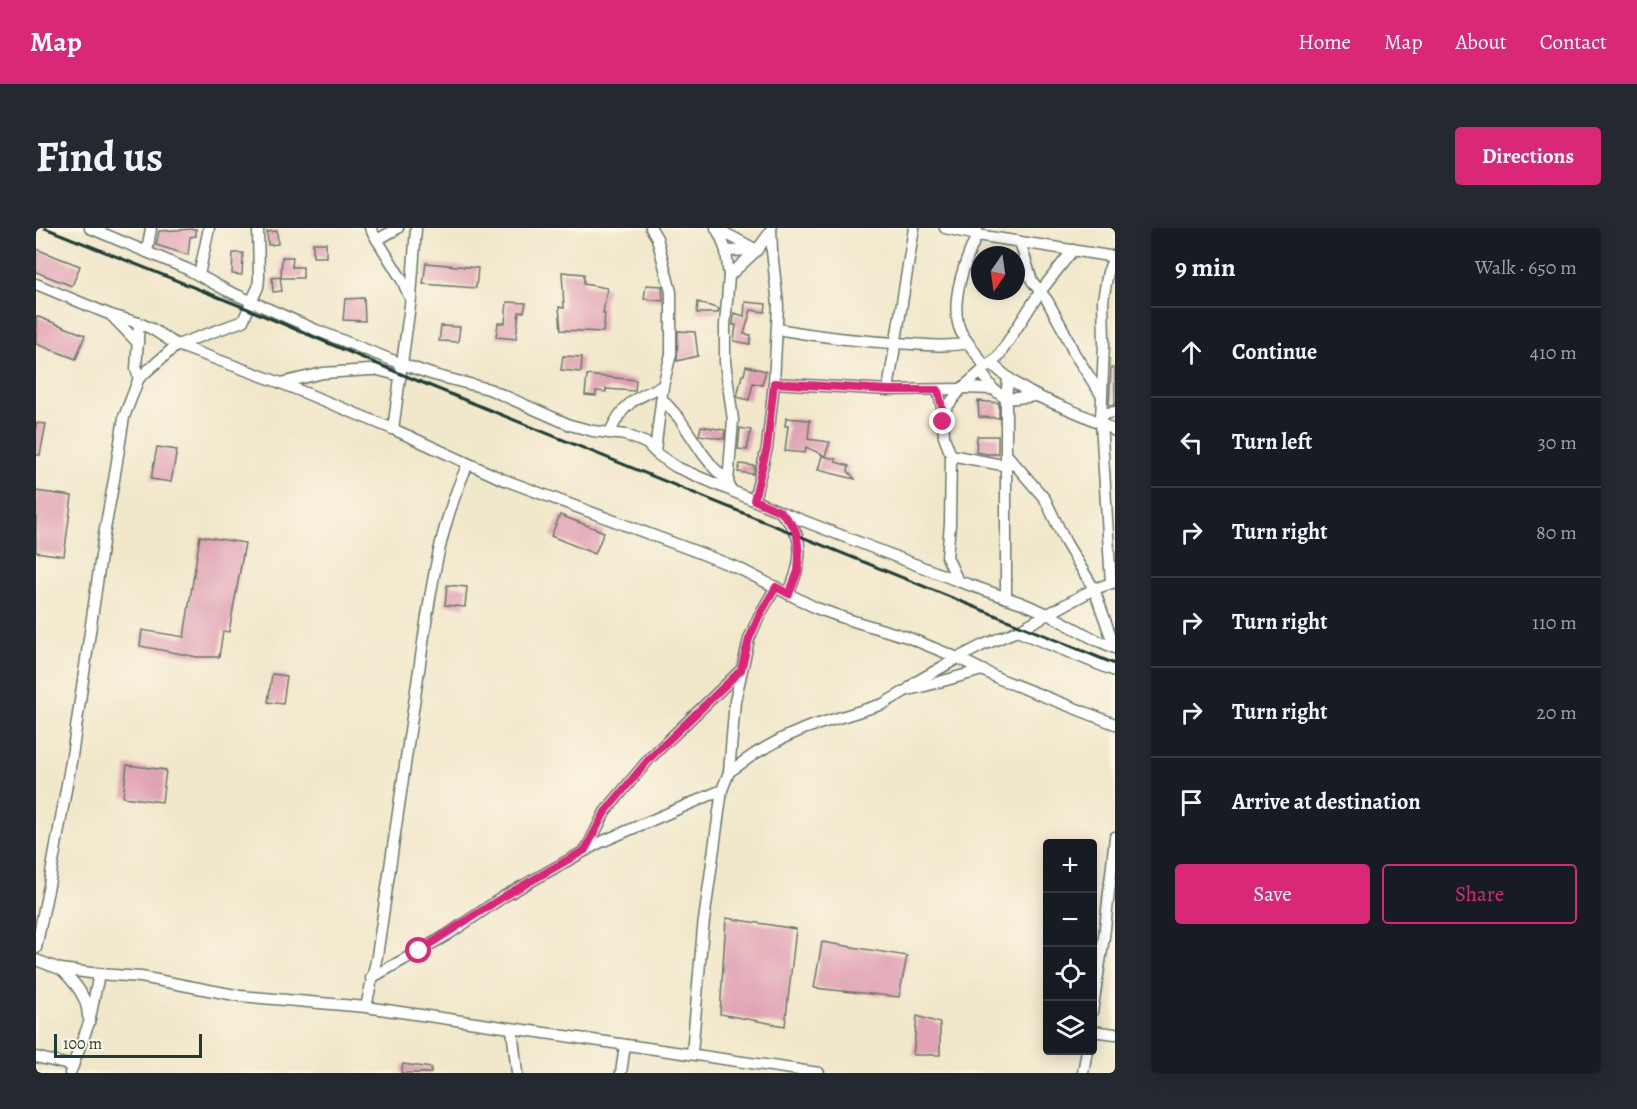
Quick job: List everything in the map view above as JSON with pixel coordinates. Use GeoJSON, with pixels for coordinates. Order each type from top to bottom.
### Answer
{"type":"FeatureCollection","features":[{"type":"Feature","properties":{"kind":"street"},"geometry":{"type":"LineString","coordinates":[[90,228],[199,275],[316,330],[402,364],[489,389],[570,425],[593,431],[626,435],[646,443],[676,467],[730,486],[781,512],[1048,614],[1115,648]]}},
{"type":"Feature","properties":{"kind":"street"},"geometry":{"type":"LineString","coordinates":[[106,228],[115,239]]}},
{"type":"Feature","properties":{"kind":"street"},"geometry":{"type":"LineString","coordinates":[[147,252],[151,228]]}},
{"type":"Feature","properties":{"kind":"street"},"geometry":{"type":"LineString","coordinates":[[199,275],[209,228]]}},
{"type":"Feature","properties":{"kind":"street"},"geometry":{"type":"LineString","coordinates":[[36,948],[72,756],[124,417],[140,378],[177,345],[243,321],[259,278],[258,228]]}},
{"type":"Feature","properties":{"kind":"street"},"geometry":{"type":"LineString","coordinates":[[370,228],[411,298]]}},
{"type":"Feature","properties":{"kind":"street"},"geometry":{"type":"LineString","coordinates":[[376,240],[398,228]]}},
{"type":"Feature","properties":{"kind":"street"},"geometry":{"type":"LineString","coordinates":[[393,429],[411,298],[416,228]]}},
{"type":"Feature","properties":{"kind":"street"},"geometry":{"type":"LineString","coordinates":[[651,228],[657,238],[671,292],[671,354],[663,386],[655,452]]}},
{"type":"Feature","properties":{"kind":"street"},"geometry":{"type":"LineString","coordinates":[[716,228],[757,250]]}},
{"type":"Feature","properties":{"kind":"street"},"geometry":{"type":"LineString","coordinates":[[716,228],[726,251],[729,276],[725,362],[733,420],[730,486]]}},
{"type":"Feature","properties":{"kind":"street"},"geometry":{"type":"LineString","coordinates":[[888,390],[914,228]]}},
{"type":"Feature","properties":{"kind":"street"},"geometry":{"type":"LineString","coordinates":[[729,772],[783,738],[806,728],[883,704],[958,658],[1017,631],[1094,589],[1113,583],[1101,418],[1103,300],[1114,256],[1020,242],[977,231],[945,228]]}},
{"type":"Feature","properties":{"kind":"street"},"geometry":{"type":"LineString","coordinates":[[729,276],[757,250],[771,229]]}},
{"type":"Feature","properties":{"kind":"street"},"geometry":{"type":"LineString","coordinates":[[754,500],[767,448],[774,383],[778,305],[771,229]]}},
{"type":"Feature","properties":{"kind":"street"},"geometry":{"type":"LineString","coordinates":[[977,231],[959,283],[958,323],[968,343],[986,368],[993,390]]}},
{"type":"Feature","properties":{"kind":"street"},"geometry":{"type":"LineString","coordinates":[[1020,242],[1032,281],[1054,311],[1074,353],[1102,396]]}},
{"type":"Feature","properties":{"kind":"street"},"geometry":{"type":"LineString","coordinates":[[943,412],[962,388],[998,357],[1040,292],[1073,250]]}},
{"type":"Feature","properties":{"kind":"street"},"geometry":{"type":"LineString","coordinates":[[726,251],[772,251]]}},
{"type":"Feature","properties":{"kind":"street"},"geometry":{"type":"LineString","coordinates":[[36,284],[152,329],[177,345],[281,383],[393,429],[502,479],[740,569],[816,608],[907,637],[958,658],[1000,679],[1115,724]]}},
{"type":"Feature","properties":{"kind":"street"},"geometry":{"type":"LineString","coordinates":[[111,315],[138,343]]}},
{"type":"Feature","properties":{"kind":"street"},"geometry":{"type":"LineString","coordinates":[[138,323],[136,369],[140,378]]}},
{"type":"Feature","properties":{"kind":"street"},"geometry":{"type":"LineString","coordinates":[[777,329],[895,343],[946,345],[968,343]]}},
{"type":"Feature","properties":{"kind":"street"},"geometry":{"type":"LineString","coordinates":[[986,368],[1036,396],[1101,418],[1115,431]]}},
{"type":"Feature","properties":{"kind":"street"},"geometry":{"type":"LineString","coordinates":[[281,383],[323,373],[370,370],[400,376]]}},
{"type":"Feature","properties":{"kind":"street"},"geometry":{"type":"LineString","coordinates":[[1006,598],[1006,399],[1008,379]]}},
{"type":"Feature","properties":{"kind":"street"},"geometry":{"type":"LineString","coordinates":[[774,383],[888,390],[962,388],[993,390],[1006,399],[1036,396]]}},
{"type":"Feature","properties":{"kind":"street"},"geometry":{"type":"LineString","coordinates":[[610,432],[625,406],[636,398],[663,386]]}},
{"type":"Feature","properties":{"kind":"street"},"geometry":{"type":"LineString","coordinates":[[938,390],[943,412],[944,437],[951,455],[947,557],[958,581]]}},
{"type":"Feature","properties":{"kind":"street"},"geometry":{"type":"LineString","coordinates":[[662,399],[680,418],[714,468],[730,486]]}},
{"type":"Feature","properties":{"kind":"street"},"geometry":{"type":"LineString","coordinates":[[1101,418],[1115,412]]}},
{"type":"Feature","properties":{"kind":"street"},"geometry":{"type":"LineString","coordinates":[[951,455],[1007,460],[1045,499],[1066,543],[1094,589],[1115,648]]}},
{"type":"Feature","properties":{"kind":"street"},"geometry":{"type":"LineString","coordinates":[[366,1007],[377,956],[432,587],[446,525],[468,464]]}},
{"type":"Feature","properties":{"kind":"street"},"geometry":{"type":"LineString","coordinates":[[781,512],[794,527],[798,543],[798,571],[789,594]]}},
{"type":"Feature","properties":{"kind":"street"},"geometry":{"type":"LineString","coordinates":[[692,1053],[703,928],[722,790],[729,772],[735,701],[749,639],[776,587]]}},
{"type":"Feature","properties":{"kind":"street"},"geometry":{"type":"LineString","coordinates":[[1017,631],[1115,671]]}},
{"type":"Feature","properties":{"kind":"street"},"geometry":{"type":"LineString","coordinates":[[585,850],[605,812],[649,759],[741,670]]}},
{"type":"Feature","properties":{"kind":"street"},"geometry":{"type":"LineString","coordinates":[[907,690],[982,670]]}},
{"type":"Feature","properties":{"kind":"street"},"geometry":{"type":"LineString","coordinates":[[371,978],[585,850],[722,790]]}},
{"type":"Feature","properties":{"kind":"street"},"geometry":{"type":"LineString","coordinates":[[1094,1001],[1104,937],[1115,837]]}},
{"type":"Feature","properties":{"kind":"street"},"geometry":{"type":"LineString","coordinates":[[36,960],[60,969],[141,977],[240,996],[366,1007],[819,1073]]}},
{"type":"Feature","properties":{"kind":"street"},"geometry":{"type":"LineString","coordinates":[[60,969],[79,988],[85,999],[89,1023]]}},
{"type":"Feature","properties":{"kind":"street"},"geometry":{"type":"LineString","coordinates":[[36,1056],[72,1069],[89,1023],[99,974]]}},
{"type":"Feature","properties":{"kind":"street"},"geometry":{"type":"LineString","coordinates":[[512,1029],[517,1073]]}},
{"type":"Feature","properties":{"kind":"street"},"geometry":{"type":"LineString","coordinates":[[1097,1032],[1115,1034]]}},
{"type":"Feature","properties":{"kind":"street"},"geometry":{"type":"LineString","coordinates":[[621,1073],[625,1045]]}},
{"type":"Feature","properties":{"kind":"street"},"geometry":{"type":"LineString","coordinates":[[1083,1073],[1086,1055]]}},
{"type":"Feature","properties":{"kind":"building"},"geometry":{"type":"Polygon","coordinates":[[[196,229],[196,236],[190,237],[188,255],[156,245],[159,231],[196,229]]]}},
{"type":"Feature","properties":{"kind":"building"},"geometry":{"type":"Polygon","coordinates":[[[277,231],[278,244],[268,245],[267,232],[277,231]]]}},
{"type":"Feature","properties":{"kind":"building"},"geometry":{"type":"Polygon","coordinates":[[[313,243],[326,243],[326,257],[313,257],[313,243]]]}},
{"type":"Feature","properties":{"kind":"building"},"geometry":{"type":"Polygon","coordinates":[[[36,249],[80,266],[72,286],[36,272],[36,249]]]}},
{"type":"Feature","properties":{"kind":"building"},"geometry":{"type":"Polygon","coordinates":[[[233,253],[243,253],[242,275],[232,274],[233,253]]]}},
{"type":"Feature","properties":{"kind":"building"},"geometry":{"type":"Polygon","coordinates":[[[282,257],[293,257],[292,267],[303,267],[303,278],[281,278],[282,257]]]}},
{"type":"Feature","properties":{"kind":"building"},"geometry":{"type":"Polygon","coordinates":[[[426,263],[478,268],[476,288],[423,284],[426,263]]]}},
{"type":"Feature","properties":{"kind":"building"},"geometry":{"type":"Polygon","coordinates":[[[562,272],[584,274],[584,284],[607,288],[603,332],[561,330],[559,307],[564,308],[562,272]]]}},
{"type":"Feature","properties":{"kind":"building"},"geometry":{"type":"Polygon","coordinates":[[[280,277],[282,291],[273,292],[272,278],[280,277]]]}},
{"type":"Feature","properties":{"kind":"building"},"geometry":{"type":"Polygon","coordinates":[[[646,285],[662,286],[663,301],[644,299],[646,285]]]}},
{"type":"Feature","properties":{"kind":"building"},"geometry":{"type":"Polygon","coordinates":[[[364,298],[365,321],[343,320],[345,299],[364,298]]]}},
{"type":"Feature","properties":{"kind":"building"},"geometry":{"type":"Polygon","coordinates":[[[507,302],[526,303],[524,312],[519,312],[516,339],[496,337],[498,323],[505,323],[507,302]]]}},
{"type":"Feature","properties":{"kind":"building"},"geometry":{"type":"Polygon","coordinates":[[[698,302],[719,309],[718,313],[697,313],[698,302]]]}},
{"type":"Feature","properties":{"kind":"building"},"geometry":{"type":"Polygon","coordinates":[[[745,302],[766,304],[765,312],[751,310],[744,334],[751,335],[750,344],[734,341],[736,325],[733,325],[734,313],[744,316],[745,302]]]}},
{"type":"Feature","properties":{"kind":"building"},"geometry":{"type":"Polygon","coordinates":[[[36,316],[85,335],[76,359],[36,344],[36,316]]]}},
{"type":"Feature","properties":{"kind":"building"},"geometry":{"type":"Polygon","coordinates":[[[441,326],[460,327],[458,342],[439,341],[441,326]]]}},
{"type":"Feature","properties":{"kind":"building"},"geometry":{"type":"Polygon","coordinates":[[[678,331],[695,332],[698,356],[677,361],[678,331]]]}},
{"type":"Feature","properties":{"kind":"building"},"geometry":{"type":"Polygon","coordinates":[[[563,356],[582,357],[581,372],[561,370],[563,356]]]}},
{"type":"Feature","properties":{"kind":"building"},"geometry":{"type":"Polygon","coordinates":[[[746,366],[766,371],[762,385],[753,383],[749,400],[737,397],[746,366]]]}},
{"type":"Feature","properties":{"kind":"building"},"geometry":{"type":"Polygon","coordinates":[[[1111,368],[1115,368],[1115,405],[1109,405],[1111,368]]]}},
{"type":"Feature","properties":{"kind":"building"},"geometry":{"type":"Polygon","coordinates":[[[587,375],[636,380],[635,391],[606,389],[606,392],[596,391],[596,396],[585,395],[587,375]]]}},
{"type":"Feature","properties":{"kind":"building"},"geometry":{"type":"Polygon","coordinates":[[[978,401],[999,403],[999,418],[979,417],[978,401]]]}},
{"type":"Feature","properties":{"kind":"building"},"geometry":{"type":"Polygon","coordinates":[[[786,418],[810,420],[808,439],[830,442],[825,456],[806,447],[805,453],[785,451],[788,426],[785,426],[786,418]]]}},
{"type":"Feature","properties":{"kind":"building"},"geometry":{"type":"Polygon","coordinates":[[[36,423],[46,424],[40,455],[36,455],[36,423]]]}},
{"type":"Feature","properties":{"kind":"building"},"geometry":{"type":"Polygon","coordinates":[[[701,426],[725,430],[724,439],[699,435],[701,426]]]}},
{"type":"Feature","properties":{"kind":"building"},"geometry":{"type":"Polygon","coordinates":[[[740,428],[751,430],[747,450],[738,449],[740,428]]]}},
{"type":"Feature","properties":{"kind":"building"},"geometry":{"type":"Polygon","coordinates":[[[977,436],[998,436],[998,454],[976,452],[977,436]]]}},
{"type":"Feature","properties":{"kind":"building"},"geometry":{"type":"Polygon","coordinates":[[[157,447],[177,450],[171,482],[151,479],[157,447]]]}},
{"type":"Feature","properties":{"kind":"building"},"geometry":{"type":"Polygon","coordinates":[[[822,456],[836,459],[836,462],[849,466],[848,471],[855,479],[818,470],[822,456]]]}},
{"type":"Feature","properties":{"kind":"building"},"geometry":{"type":"Polygon","coordinates":[[[740,464],[755,466],[753,474],[738,472],[740,464]]]}},
{"type":"Feature","properties":{"kind":"building"},"geometry":{"type":"Polygon","coordinates":[[[36,491],[72,496],[64,556],[36,552],[36,491]]]}},
{"type":"Feature","properties":{"kind":"building"},"geometry":{"type":"Polygon","coordinates":[[[560,515],[604,532],[595,554],[551,536],[560,515]]]}},
{"type":"Feature","properties":{"kind":"building"},"geometry":{"type":"Polygon","coordinates":[[[200,536],[245,543],[229,632],[223,631],[219,657],[197,657],[140,646],[142,630],[184,637],[200,536]]]}},
{"type":"Feature","properties":{"kind":"building"},"geometry":{"type":"Polygon","coordinates":[[[447,585],[467,587],[465,607],[445,605],[447,585]]]}},
{"type":"Feature","properties":{"kind":"building"},"geometry":{"type":"Polygon","coordinates":[[[272,674],[287,676],[283,704],[268,702],[272,674]]]}},
{"type":"Feature","properties":{"kind":"building"},"geometry":{"type":"Polygon","coordinates":[[[127,765],[166,770],[162,802],[123,797],[127,765]]]}},
{"type":"Feature","properties":{"kind":"building"},"geometry":{"type":"Polygon","coordinates":[[[726,918],[796,929],[785,1026],[720,1014],[726,918]]]}},
{"type":"Feature","properties":{"kind":"building"},"geometry":{"type":"Polygon","coordinates":[[[822,942],[907,956],[899,997],[814,988],[822,942]]]}},
{"type":"Feature","properties":{"kind":"building"},"geometry":{"type":"Polygon","coordinates":[[[917,1016],[940,1023],[940,1055],[913,1055],[917,1016]]]}},
{"type":"Feature","properties":{"kind":"building"},"geometry":{"type":"Polygon","coordinates":[[[403,1064],[431,1068],[431,1073],[401,1073],[403,1064]]]}},
{"type":"Feature","properties":{"kind":"railway"},"geometry":{"type":"LineString","coordinates":[[45,228],[1115,664]]}},
{"type":"Feature","properties":{"kind":"route"},"geometry":{"type":"LineString","coordinates":[[419,951],[503,897],[585,850],[605,812],[649,759],[741,670],[749,639],[776,587],[789,594],[798,571],[797,535],[794,527],[781,512],[754,500],[767,448],[774,383],[888,390],[938,390],[943,422]]}}]}
